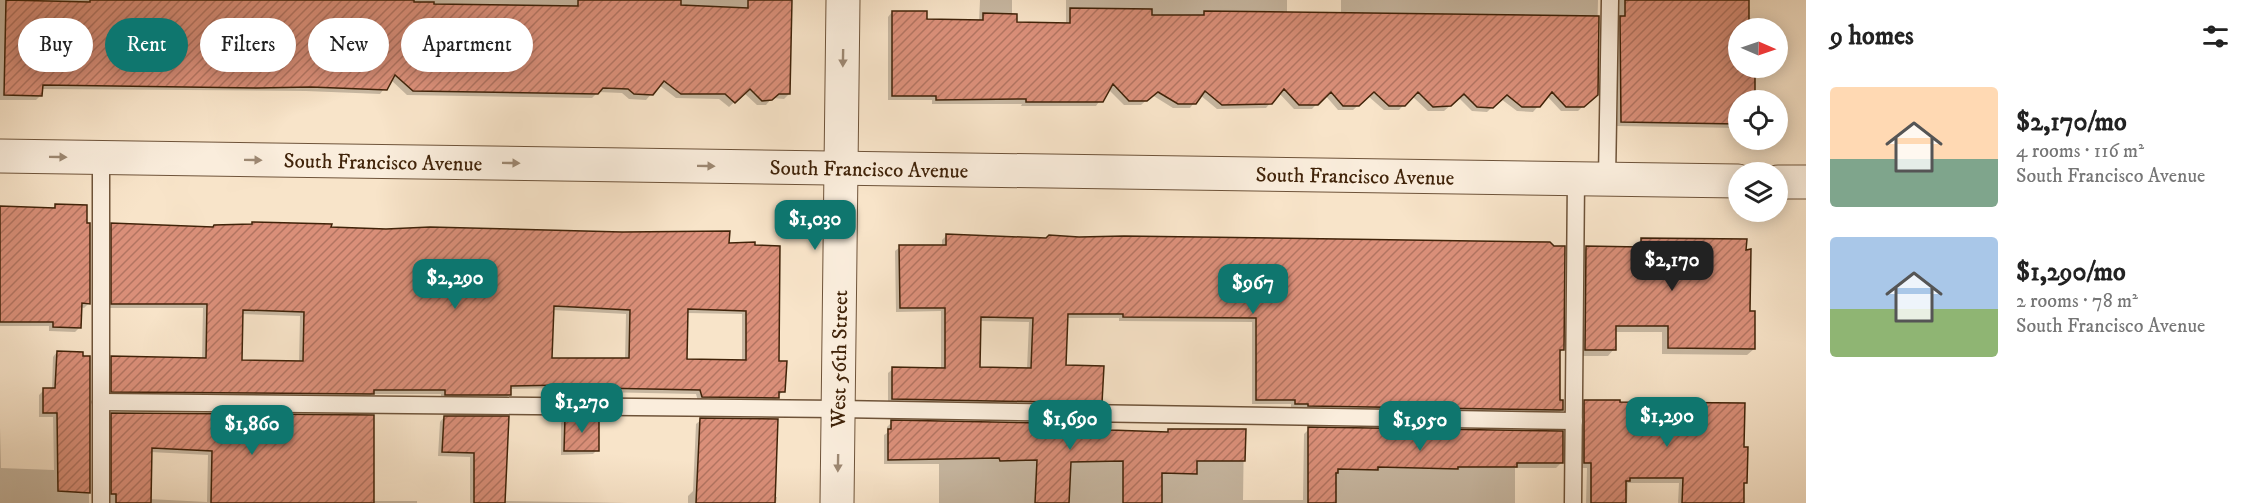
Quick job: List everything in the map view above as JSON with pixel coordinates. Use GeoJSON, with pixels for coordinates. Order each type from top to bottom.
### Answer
{"type":"FeatureCollection","features":[{"type":"Feature","properties":{"kind":"street","name":"West 56th Street"},"geometry":{"type":"LineString","coordinates":[[837,503],[843,0]]}},
{"type":"Feature","properties":{"kind":"street","name":"South Francisco Avenue"},"geometry":{"type":"LineString","coordinates":[[0,156],[1728,181]]}},
{"type":"Feature","properties":{"kind":"street"},"geometry":{"type":"LineString","coordinates":[[1788,182],[1806,182]]}},
{"type":"Feature","properties":{"kind":"lane"},"geometry":{"type":"LineString","coordinates":[[1573,503],[1574,421],[1592,179],[1610,0]]}},
{"type":"Feature","properties":{"kind":"lane"},"geometry":{"type":"LineString","coordinates":[[100,503],[101,157]]}},
{"type":"Feature","properties":{"kind":"lane"},"geometry":{"type":"LineString","coordinates":[[101,402],[838,409],[1574,421]]}},
{"type":"Feature","properties":{"kind":"building"},"geometry":{"type":"Polygon","coordinates":[[[6,0],[90,2],[90,0],[414,0],[414,2],[434,2],[434,4],[578,6],[578,0],[681,0],[681,5],[748,8],[748,0],[792,0],[790,94],[779,94],[772,100],[762,101],[750,89],[735,103],[725,94],[681,94],[664,81],[653,95],[634,94],[628,89],[603,88],[598,94],[413,91],[395,75],[387,90],[311,87],[43,85],[42,96],[4,95],[6,0]]]}},
{"type":"Feature","properties":{"kind":"building"},"geometry":{"type":"Polygon","coordinates":[[[1625,0],[1749,0],[1749,18],[1728,18],[1728,78],[1755,78],[1755,90],[1728,90],[1728,124],[1621,122],[1620,16],[1625,16],[1625,0]]]}},
{"type":"Feature","properties":{"kind":"building"},"geometry":{"type":"Polygon","coordinates":[[[1070,8],[1152,9],[1152,15],[1204,15],[1204,11],[1599,16],[1598,95],[1584,107],[1566,107],[1552,92],[1540,107],[1522,107],[1507,95],[1493,108],[1477,107],[1464,94],[1451,106],[1433,107],[1418,92],[1405,106],[1389,106],[1374,92],[1359,106],[1343,106],[1331,92],[1318,105],[1299,105],[1284,89],[1272,104],[1222,105],[1205,91],[1196,104],[1178,104],[1158,92],[1147,101],[1129,101],[1113,84],[1103,102],[1026,102],[1026,99],[936,100],[936,96],[892,96],[892,11],[927,11],[927,19],[983,20],[983,13],[1017,14],[1017,22],[1070,23],[1070,8]]]}},
{"type":"Feature","properties":{"kind":"building"},"geometry":{"type":"Polygon","coordinates":[[[55,204],[87,205],[87,223],[90,223],[90,304],[82,303],[81,328],[53,327],[53,322],[0,322],[0,206],[55,208],[55,204]]]}},
{"type":"Feature","properties":{"kind":"building"},"geometry":{"type":"Polygon","coordinates":[[[252,222],[332,224],[331,227],[386,229],[430,227],[622,232],[730,231],[729,243],[755,242],[755,245],[780,246],[779,361],[787,361],[785,392],[779,392],[779,398],[702,397],[700,390],[599,388],[599,396],[565,396],[565,385],[511,386],[511,395],[445,395],[445,390],[374,390],[374,394],[111,392],[111,356],[206,358],[207,304],[111,304],[111,223],[213,227],[214,225],[252,224],[252,222]],[[554,306],[552,358],[629,358],[630,310],[554,306]],[[688,309],[687,359],[746,360],[746,311],[688,309]],[[243,310],[242,360],[303,361],[304,312],[243,310]]]}},
{"type":"Feature","properties":{"kind":"building"},"geometry":{"type":"Polygon","coordinates":[[[946,234],[1046,238],[1049,235],[1550,242],[1554,246],[1565,246],[1564,350],[1560,350],[1560,400],[1563,400],[1563,410],[1308,406],[1308,404],[1295,404],[1295,400],[1256,400],[1256,318],[1123,317],[1123,314],[1068,314],[1066,365],[1104,366],[1102,403],[892,399],[892,367],[945,368],[945,308],[900,308],[899,245],[946,245],[946,234]],[[981,317],[980,367],[1031,368],[1033,318],[981,317]]]}},
{"type":"Feature","properties":{"kind":"building"},"geometry":{"type":"Polygon","coordinates":[[[1641,238],[1747,239],[1746,250],[1751,249],[1750,311],[1755,311],[1755,349],[1668,348],[1668,326],[1616,326],[1616,350],[1585,350],[1586,246],[1641,247],[1641,238]]]}},
{"type":"Feature","properties":{"kind":"building"},"geometry":{"type":"Polygon","coordinates":[[[57,351],[83,352],[83,356],[90,356],[90,493],[58,491],[57,413],[43,413],[43,388],[55,388],[57,351]]]}},
{"type":"Feature","properties":{"kind":"building"},"geometry":{"type":"Polygon","coordinates":[[[1584,400],[1745,403],[1744,447],[1748,447],[1744,503],[1682,503],[1683,478],[1630,478],[1630,481],[1626,481],[1626,503],[1591,503],[1591,463],[1584,463],[1584,400]]]}},
{"type":"Feature","properties":{"kind":"building"},"geometry":{"type":"Polygon","coordinates":[[[111,413],[374,415],[374,503],[211,503],[212,451],[152,448],[151,503],[116,503],[116,494],[111,494],[111,413]]]}},
{"type":"Feature","properties":{"kind":"building"},"geometry":{"type":"Polygon","coordinates":[[[444,416],[509,416],[505,503],[474,503],[474,453],[442,452],[444,416]]]}},
{"type":"Feature","properties":{"kind":"building"},"geometry":{"type":"Polygon","coordinates":[[[565,417],[599,417],[599,451],[564,451],[565,417]]]}},
{"type":"Feature","properties":{"kind":"building"},"geometry":{"type":"Polygon","coordinates":[[[700,418],[778,419],[775,503],[696,503],[700,418]]]}},
{"type":"Feature","properties":{"kind":"building"},"geometry":{"type":"Polygon","coordinates":[[[891,420],[1101,424],[1101,428],[1110,428],[1110,430],[1168,432],[1168,429],[1246,429],[1245,461],[1197,461],[1197,474],[1162,473],[1162,503],[1123,503],[1123,461],[1071,462],[1069,503],[1035,503],[1037,460],[1000,461],[999,458],[888,460],[888,429],[891,429],[891,420]]]}},
{"type":"Feature","properties":{"kind":"building"},"geometry":{"type":"Polygon","coordinates":[[[1308,427],[1563,431],[1563,463],[1517,463],[1517,467],[1458,467],[1458,469],[1378,467],[1378,470],[1338,469],[1336,503],[1308,503],[1308,427]]]}}]}
